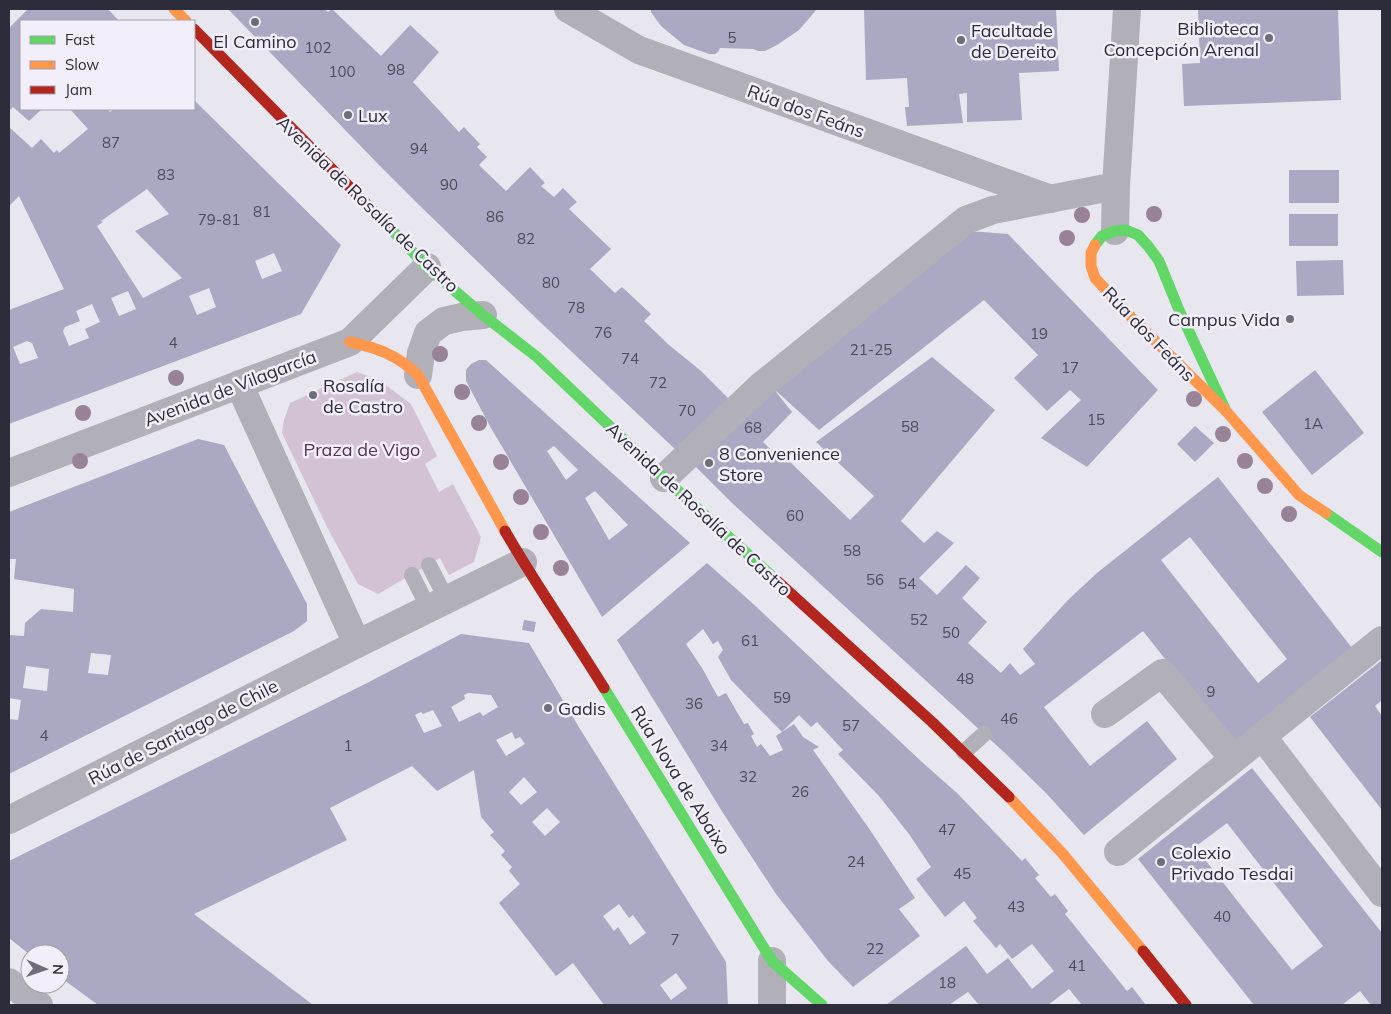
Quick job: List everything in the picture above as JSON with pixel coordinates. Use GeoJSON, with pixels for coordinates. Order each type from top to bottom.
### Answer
{"type":"FeatureCollection","features":[{"type":"Feature","properties":{"kind":"street"},"geometry":{"type":"LineString","coordinates":[[174,9],[185,20]]}},
{"type":"Feature","properties":{"kind":"street","name":"Rúa dos Feáns"},"geometry":{"type":"LineString","coordinates":[[568,9],[639,50],[1051,198]]}},
{"type":"Feature","properties":{"kind":"street"},"geometry":{"type":"LineString","coordinates":[[1115,231],[1127,9]]}},
{"type":"Feature","properties":{"kind":"street","name":"Avenida de Rosalía de Castro"},"geometry":{"type":"LineString","coordinates":[[195,30],[427,267],[537,357],[664,478],[964,752],[1064,855],[1186,1005]]}},
{"type":"Feature","properties":{"kind":"street"},"geometry":{"type":"LineString","coordinates":[[664,478],[761,386],[966,220],[993,210],[1116,186]]}},
{"type":"Feature","properties":{"kind":"street","name":"Rúa dos Feáns"},"geometry":{"type":"LineString","coordinates":[[1226,411],[1179,310],[1159,261],[1138,235],[1126,230],[1115,231],[1102,236],[1096,242],[1091,253],[1091,266],[1096,278],[1132,318],[1226,411],[1299,496],[1382,552]]}},
{"type":"Feature","properties":{"kind":"street","name":"Avenida de Vilagarcía"},"geometry":{"type":"LineString","coordinates":[[9,473],[350,342],[427,267]]}},
{"type":"Feature","properties":{"kind":"street"},"geometry":{"type":"LineString","coordinates":[[418,375],[421,353],[428,333],[444,321],[483,314]]}},
{"type":"Feature","properties":{"kind":"street"},"geometry":{"type":"LineString","coordinates":[[239,384],[357,644],[523,562],[418,375],[406,363],[389,352],[350,342]]}},
{"type":"Feature","properties":{"kind":"street","name":"Rúa Nova de Abaixo"},"geometry":{"type":"LineString","coordinates":[[523,562],[591,666],[772,961],[822,1005]]}},
{"type":"Feature","properties":{"kind":"street"},"geometry":{"type":"LineString","coordinates":[[1118,852],[1382,640]]}},
{"type":"Feature","properties":{"kind":"street","name":"Rúa de Santiago de Chile"},"geometry":{"type":"LineString","coordinates":[[9,820],[357,644]]}},
{"type":"Feature","properties":{"kind":"street"},"geometry":{"type":"LineString","coordinates":[[1105,714],[1162,672],[1234,759]]}},
{"type":"Feature","properties":{"kind":"street"},"geometry":{"type":"LineString","coordinates":[[1262,736],[1382,893]]}},
{"type":"Feature","properties":{"kind":"street"},"geometry":{"type":"LineString","coordinates":[[772,961],[772,1005]]}},
{"type":"Feature","properties":{"kind":"street"},"geometry":{"type":"LineString","coordinates":[[9,982],[39,1005]]}},
{"type":"Feature","properties":{"kind":"lane"},"geometry":{"type":"LineString","coordinates":[[429,565],[438,604]]}},
{"type":"Feature","properties":{"kind":"lane"},"geometry":{"type":"LineString","coordinates":[[412,575],[438,604]]}},
{"type":"Feature","properties":{"kind":"lane"},"geometry":{"type":"LineString","coordinates":[[964,752],[984,734]]}},
{"type":"Feature","properties":{"kind":"green space","name":"Praza de Vigo"},"geometry":{"type":"Polygon","coordinates":[[[357,372],[379,380],[411,404],[437,456],[425,464],[439,492],[453,484],[481,537],[474,562],[449,575],[440,558],[378,594],[358,584],[327,527],[282,433],[290,403],[357,372]]]}},
{"type":"Feature","properties":{"kind":"building"},"geometry":{"type":"Polygon","coordinates":[[[28,9],[108,9],[118,20],[20,20],[20,110],[41,110],[29,121],[13,107],[9,111],[9,28],[28,9]]]}},
{"type":"Feature","properties":{"kind":"building"},"geometry":{"type":"Polygon","coordinates":[[[228,9],[324,9],[328,12],[332,9],[381,56],[410,25],[439,52],[413,82],[459,132],[464,127],[480,144],[477,147],[487,157],[479,165],[506,191],[530,167],[545,183],[541,186],[554,197],[563,188],[577,202],[569,209],[611,249],[590,269],[615,293],[622,287],[651,314],[644,321],[669,345],[700,370],[730,400],[676,450],[418,204],[228,9]]]}},
{"type":"Feature","properties":{"kind":"building"},"geometry":{"type":"Polygon","coordinates":[[[651,9],[817,9],[799,30],[765,51],[720,48],[715,54],[709,54],[684,45],[661,26],[651,12],[651,9]]]}},
{"type":"Feature","properties":{"kind":"building","name":"Facultade de Dereito"},"geometry":{"type":"Polygon","coordinates":[[[864,9],[1056,9],[1059,71],[1019,73],[1022,120],[967,122],[967,93],[959,94],[963,123],[907,126],[905,107],[909,107],[907,78],[866,80],[864,9]]]}},
{"type":"Feature","properties":{"kind":"building","name":"Biblioteca Concepción Arenal"},"geometry":{"type":"Polygon","coordinates":[[[1198,9],[1338,9],[1341,100],[1184,106],[1182,64],[1200,63],[1198,9]]]}},
{"type":"Feature","properties":{"kind":"building"},"geometry":{"type":"Polygon","coordinates":[[[195,101],[341,245],[301,314],[9,424],[9,310],[64,289],[19,196],[9,206],[9,127],[32,148],[41,139],[54,153],[57,150],[59,153],[88,129],[71,110],[108,110],[110,112],[113,110],[195,110],[195,101]],[[147,189],[101,221],[103,222],[97,226],[143,298],[182,278],[135,231],[169,214],[147,189]],[[274,253],[255,261],[262,279],[282,271],[274,253]],[[209,288],[189,296],[197,315],[216,307],[209,288]],[[128,291],[111,298],[119,316],[136,309],[128,291]],[[92,304],[76,311],[80,321],[65,327],[63,331],[69,346],[89,338],[85,329],[100,322],[92,304]],[[27,341],[13,347],[20,364],[38,358],[32,343],[27,341]]]}},
{"type":"Feature","properties":{"kind":"building"},"geometry":{"type":"Polygon","coordinates":[[[1289,170],[1339,170],[1339,203],[1289,203],[1289,170]]]}},
{"type":"Feature","properties":{"kind":"building"},"geometry":{"type":"Polygon","coordinates":[[[1289,214],[1338,214],[1338,246],[1289,246],[1289,214]]]}},
{"type":"Feature","properties":{"kind":"building"},"geometry":{"type":"Polygon","coordinates":[[[969,231],[1008,234],[1158,390],[1087,467],[1041,438],[1081,400],[1070,390],[1047,411],[1014,378],[1038,355],[984,300],[819,430],[772,387],[969,231]]]}},
{"type":"Feature","properties":{"kind":"building"},"geometry":{"type":"Polygon","coordinates":[[[1343,260],[1344,295],[1297,296],[1296,261],[1343,260]]]}},
{"type":"Feature","properties":{"kind":"building"},"geometry":{"type":"Polygon","coordinates":[[[932,357],[995,410],[901,521],[924,543],[937,531],[954,543],[919,578],[937,595],[966,565],[980,578],[962,598],[987,622],[968,643],[1001,673],[1010,663],[1020,675],[1035,664],[1023,649],[1069,599],[1097,573],[1218,477],[1352,648],[1232,744],[1143,631],[1044,707],[1090,766],[1147,721],[1177,759],[1084,835],[1046,793],[1006,754],[732,503],[691,462],[772,387],[792,412],[763,442],[785,463],[788,460],[850,520],[874,496],[816,442],[932,357]],[[1190,537],[1161,560],[1258,683],[1287,659],[1190,537]]]}},
{"type":"Feature","properties":{"kind":"building"},"geometry":{"type":"Polygon","coordinates":[[[479,360],[486,360],[690,543],[602,617],[491,428],[466,381],[466,370],[471,364],[479,360]],[[554,446],[547,451],[566,480],[578,470],[554,446]],[[595,491],[585,498],[609,540],[628,525],[595,491]]]}},
{"type":"Feature","properties":{"kind":"building"},"geometry":{"type":"Polygon","coordinates":[[[1315,370],[1364,433],[1312,475],[1262,412],[1315,370]]]}},
{"type":"Feature","properties":{"kind":"building"},"geometry":{"type":"Polygon","coordinates":[[[1195,426],[1214,443],[1195,462],[1177,444],[1195,426]]]}},
{"type":"Feature","properties":{"kind":"building"},"geometry":{"type":"Polygon","coordinates":[[[198,439],[224,445],[307,604],[307,621],[294,631],[9,774],[9,719],[18,720],[21,700],[9,698],[9,635],[24,636],[25,623],[41,609],[73,612],[74,589],[14,579],[16,559],[9,559],[9,512],[198,439]],[[91,653],[88,673],[108,675],[111,655],[91,653]],[[26,666],[23,688],[47,691],[49,669],[26,666]]]}},
{"type":"Feature","properties":{"kind":"building"},"geometry":{"type":"Polygon","coordinates":[[[707,563],[958,794],[1022,861],[1025,858],[1039,875],[1035,878],[1051,897],[1055,894],[1068,911],[1065,914],[1127,991],[1132,987],[1146,1005],[1082,1005],[1069,989],[1048,1005],[979,1005],[968,992],[949,1005],[886,1005],[966,946],[987,974],[1008,958],[1032,989],[1054,971],[1032,944],[1012,959],[1000,944],[996,948],[973,921],[977,918],[964,901],[945,917],[916,879],[931,867],[909,834],[879,796],[838,754],[843,750],[817,722],[811,727],[799,715],[782,732],[794,724],[803,737],[819,747],[813,750],[868,827],[915,898],[899,909],[920,936],[853,987],[828,961],[776,894],[723,813],[617,640],[707,563]],[[703,629],[686,644],[718,697],[726,693],[744,724],[748,723],[754,734],[751,736],[757,747],[761,744],[770,756],[783,750],[776,736],[782,732],[731,680],[718,657],[723,650],[718,641],[713,644],[703,629]]]}},
{"type":"Feature","properties":{"kind":"building"},"geometry":{"type":"Polygon","coordinates":[[[524,620],[536,622],[534,632],[522,630],[524,620]]]}},
{"type":"Feature","properties":{"kind":"building"},"geometry":{"type":"Polygon","coordinates":[[[461,634],[529,643],[580,729],[726,962],[728,1005],[604,1005],[573,963],[556,976],[499,903],[520,884],[509,871],[512,867],[501,855],[505,851],[490,835],[494,832],[481,817],[474,770],[437,791],[412,766],[330,808],[347,840],[194,914],[313,1005],[98,1005],[70,984],[70,944],[20,944],[20,947],[9,938],[9,861],[369,682],[461,634]],[[468,693],[464,695],[465,699],[451,707],[459,722],[480,712],[483,716],[498,707],[491,695],[468,693]],[[433,710],[423,714],[421,712],[415,715],[424,733],[442,726],[433,710]],[[512,732],[496,740],[506,756],[525,744],[520,737],[515,739],[512,732]],[[524,777],[509,792],[521,805],[537,792],[524,777]],[[547,808],[532,822],[545,836],[560,822],[547,808]],[[619,904],[603,916],[614,931],[618,927],[630,945],[646,933],[633,915],[629,918],[619,904]],[[676,973],[660,985],[671,1000],[687,988],[676,973]]]}},
{"type":"Feature","properties":{"kind":"building"},"geometry":{"type":"Polygon","coordinates":[[[1382,660],[1382,700],[1375,706],[1382,716],[1382,810],[1310,717],[1382,660]]]}},
{"type":"Feature","properties":{"kind":"building"},"geometry":{"type":"Polygon","coordinates":[[[1252,768],[1382,933],[1382,1005],[1371,1005],[1360,991],[1342,1005],[1254,1005],[1138,859],[1252,768]],[[1227,823],[1195,847],[1292,970],[1323,946],[1227,823]]]}},
{"type":"Feature","properties":{"kind":"traffic: fast"},"geometry":{"type":"LineString","coordinates":[[388,226],[427,267],[483,315],[537,357],[664,478],[775,579]]}},
{"type":"Feature","properties":{"kind":"traffic: fast"},"geometry":{"type":"LineString","coordinates":[[1095,245],[1102,236],[1115,231],[1126,230],[1138,235],[1148,246],[1159,261],[1179,310],[1226,411]]}},
{"type":"Feature","properties":{"kind":"traffic: fast"},"geometry":{"type":"LineString","coordinates":[[1326,513],[1382,552]]}},
{"type":"Feature","properties":{"kind":"traffic: fast"},"geometry":{"type":"LineString","coordinates":[[604,688],[772,961],[822,1005]]}},
{"type":"Feature","properties":{"kind":"traffic: slow"},"geometry":{"type":"LineString","coordinates":[[174,9],[185,20]]}},
{"type":"Feature","properties":{"kind":"traffic: slow"},"geometry":{"type":"LineString","coordinates":[[1095,245],[1091,253],[1091,266],[1095,278],[1132,318],[1226,411],[1299,495],[1326,513]]}},
{"type":"Feature","properties":{"kind":"traffic: slow"},"geometry":{"type":"LineString","coordinates":[[350,342],[387,353],[418,375],[505,531]]}},
{"type":"Feature","properties":{"kind":"traffic: slow"},"geometry":{"type":"LineString","coordinates":[[1009,797],[1063,854],[1143,951]]}},
{"type":"Feature","properties":{"kind":"traffic: jam"},"geometry":{"type":"LineString","coordinates":[[195,30],[388,226]]}},
{"type":"Feature","properties":{"kind":"traffic: jam"},"geometry":{"type":"LineString","coordinates":[[505,531],[604,688]]}},
{"type":"Feature","properties":{"kind":"traffic: jam"},"geometry":{"type":"LineString","coordinates":[[775,579],[932,722],[1009,797]]}},
{"type":"Feature","properties":{"kind":"traffic: jam"},"geometry":{"type":"LineString","coordinates":[[1143,951],[1186,1005]]}},
{"type":"Feature","properties":{"kind":"place","name":"El Camino"},"geometry":{"type":"Point","coordinates":[255,22]}},
{"type":"Feature","properties":{"kind":"place","name":"Biblioteca Concepción Arenal"},"geometry":{"type":"Point","coordinates":[1269,38]}},
{"type":"Feature","properties":{"kind":"place","name":"Facultade de Dereito"},"geometry":{"type":"Point","coordinates":[961,40]}},
{"type":"Feature","properties":{"kind":"place","name":"Lux"},"geometry":{"type":"Point","coordinates":[348,115]}},
{"type":"Feature","properties":{"kind":"place","name":"Campus Vida"},"geometry":{"type":"Point","coordinates":[1290,319]}},
{"type":"Feature","properties":{"kind":"place","name":"Rosalía de Castro"},"geometry":{"type":"Point","coordinates":[313,395]}},
{"type":"Feature","properties":{"kind":"place","name":"8 Convenience Store"},"geometry":{"type":"Point","coordinates":[709,463]}},
{"type":"Feature","properties":{"kind":"place","name":"Gadis"},"geometry":{"type":"Point","coordinates":[548,708]}},
{"type":"Feature","properties":{"kind":"place","name":"Colexio Privado Tesdai"},"geometry":{"type":"Point","coordinates":[1161,862]}}]}
